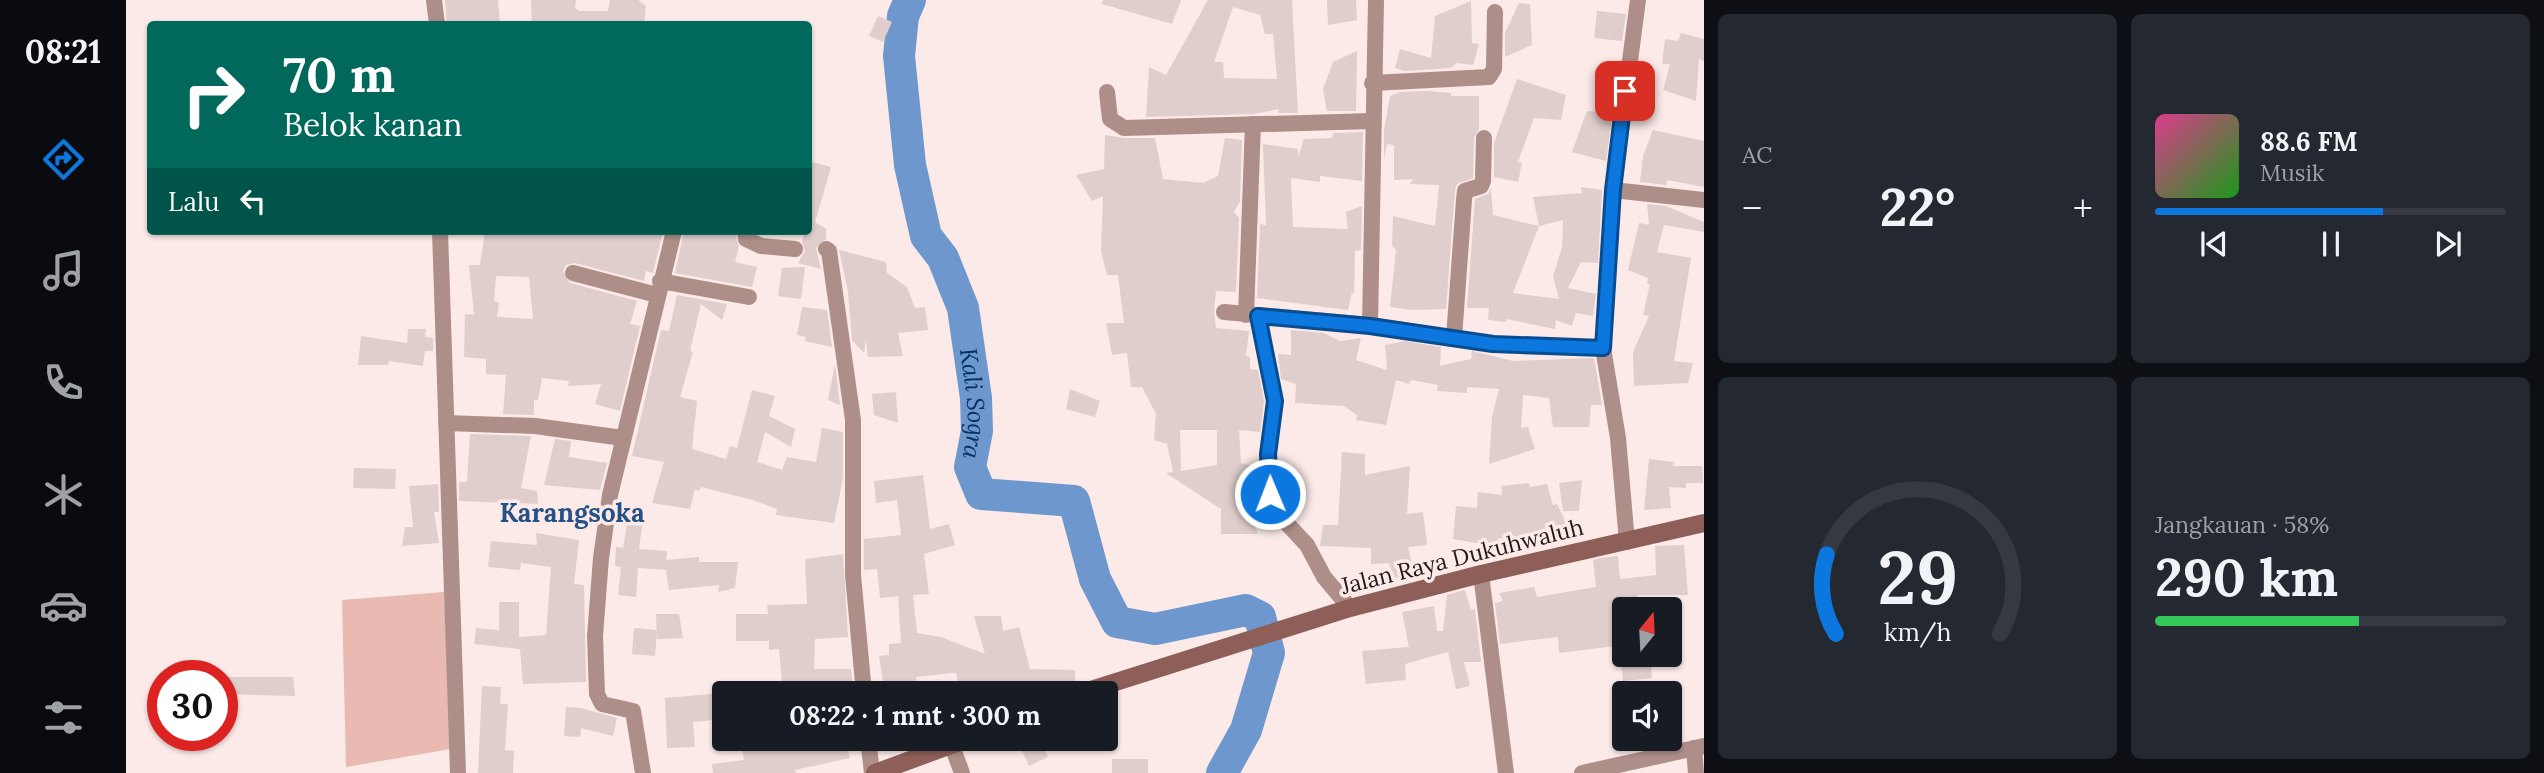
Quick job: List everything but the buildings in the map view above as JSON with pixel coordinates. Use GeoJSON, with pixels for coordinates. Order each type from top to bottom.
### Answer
{"type":"FeatureCollection","features":[{"type":"Feature","properties":{"kind":"main road","name":"Jalan Raya Dukuhwaluh"},"geometry":{"type":"LineString","coordinates":[[1117,681],[1350,608],[1480,574],[1704,523]]}},
{"type":"Feature","properties":{"kind":"main road"},"geometry":{"type":"LineString","coordinates":[[873,773],[937,751]]}},
{"type":"Feature","properties":{"kind":"street"},"geometry":{"type":"LineString","coordinates":[[435,0],[437,21]]}},
{"type":"Feature","properties":{"kind":"street"},"geometry":{"type":"LineString","coordinates":[[1370,326],[1372,83],[1376,0]]}},
{"type":"Feature","properties":{"kind":"street"},"geometry":{"type":"LineString","coordinates":[[1628,542],[1618,438],[1603,348],[1613,190],[1639,0]]}},
{"type":"Feature","properties":{"kind":"street"},"geometry":{"type":"LineString","coordinates":[[1372,83],[1489,77],[1494,69],[1494,12]]}},
{"type":"Feature","properties":{"kind":"street"},"geometry":{"type":"LineString","coordinates":[[1107,92],[1110,119],[1124,128],[1372,121]]}},
{"type":"Feature","properties":{"kind":"street"},"geometry":{"type":"LineString","coordinates":[[1253,124],[1252,316],[1275,401],[1268,454],[1270,494],[1278,514],[1307,545],[1324,577],[1350,608]]}},
{"type":"Feature","properties":{"kind":"street"},"geometry":{"type":"LineString","coordinates":[[1454,338],[1465,191],[1481,186],[1483,181],[1485,138]]}},
{"type":"Feature","properties":{"kind":"street"},"geometry":{"type":"LineString","coordinates":[[1613,190],[1704,200]]}},
{"type":"Feature","properties":{"kind":"street"},"geometry":{"type":"LineString","coordinates":[[440,235],[458,773]]}},
{"type":"Feature","properties":{"kind":"street"},"geometry":{"type":"LineString","coordinates":[[643,773],[635,715],[628,708],[602,704],[597,694],[595,636],[601,558],[624,438],[673,235]]}},
{"type":"Feature","properties":{"kind":"street"},"geometry":{"type":"LineString","coordinates":[[746,235],[746,239],[753,244],[795,249]]}},
{"type":"Feature","properties":{"kind":"street"},"geometry":{"type":"LineString","coordinates":[[826,248],[829,251],[853,420],[853,575],[863,681]]}},
{"type":"Feature","properties":{"kind":"street"},"geometry":{"type":"LineString","coordinates":[[573,273],[659,288],[750,297]]}},
{"type":"Feature","properties":{"kind":"street"},"geometry":{"type":"LineString","coordinates":[[1224,312],[1370,326],[1493,344],[1603,348]]}},
{"type":"Feature","properties":{"kind":"street"},"geometry":{"type":"LineString","coordinates":[[446,423],[535,426],[624,438]]}},
{"type":"Feature","properties":{"kind":"street"},"geometry":{"type":"LineString","coordinates":[[1480,574],[1506,773]]}},
{"type":"Feature","properties":{"kind":"street"},"geometry":{"type":"LineString","coordinates":[[1582,773],[1699,747],[1696,773]]}},
{"type":"Feature","properties":{"kind":"street"},"geometry":{"type":"LineString","coordinates":[[870,751],[873,773]]}},
{"type":"Feature","properties":{"kind":"street"},"geometry":{"type":"LineString","coordinates":[[954,751],[962,773]]}},
{"type":"Feature","properties":{"kind":"shaded area"},"geometry":{"type":"Polygon","coordinates":[[[444,592],[451,749],[346,767],[342,600],[444,592]]]}},
{"type":"Feature","properties":{"kind":"waterway","name":"Kali Sogra"},"geometry":{"type":"LineString","coordinates":[[910,0],[903,16],[899,56],[910,165],[926,236],[943,258],[963,308],[976,398],[977,431],[970,467],[981,494],[1074,501],[1095,579],[1117,622],[1155,629],[1246,610],[1260,617],[1269,653],[1246,730],[1222,773]]}},
{"type":"Feature","properties":{"kind":"district","name":"Karangsoka"},"geometry":{"type":"Point","coordinates":[572,512]}},
{"type":"Feature","properties":{"kind":"route"},"geometry":{"type":"LineString","coordinates":[[1270,494],[1271,471],[1268,454],[1275,401],[1258,316],[1370,326],[1493,344],[1603,348],[1613,190],[1625,91]]}}]}
